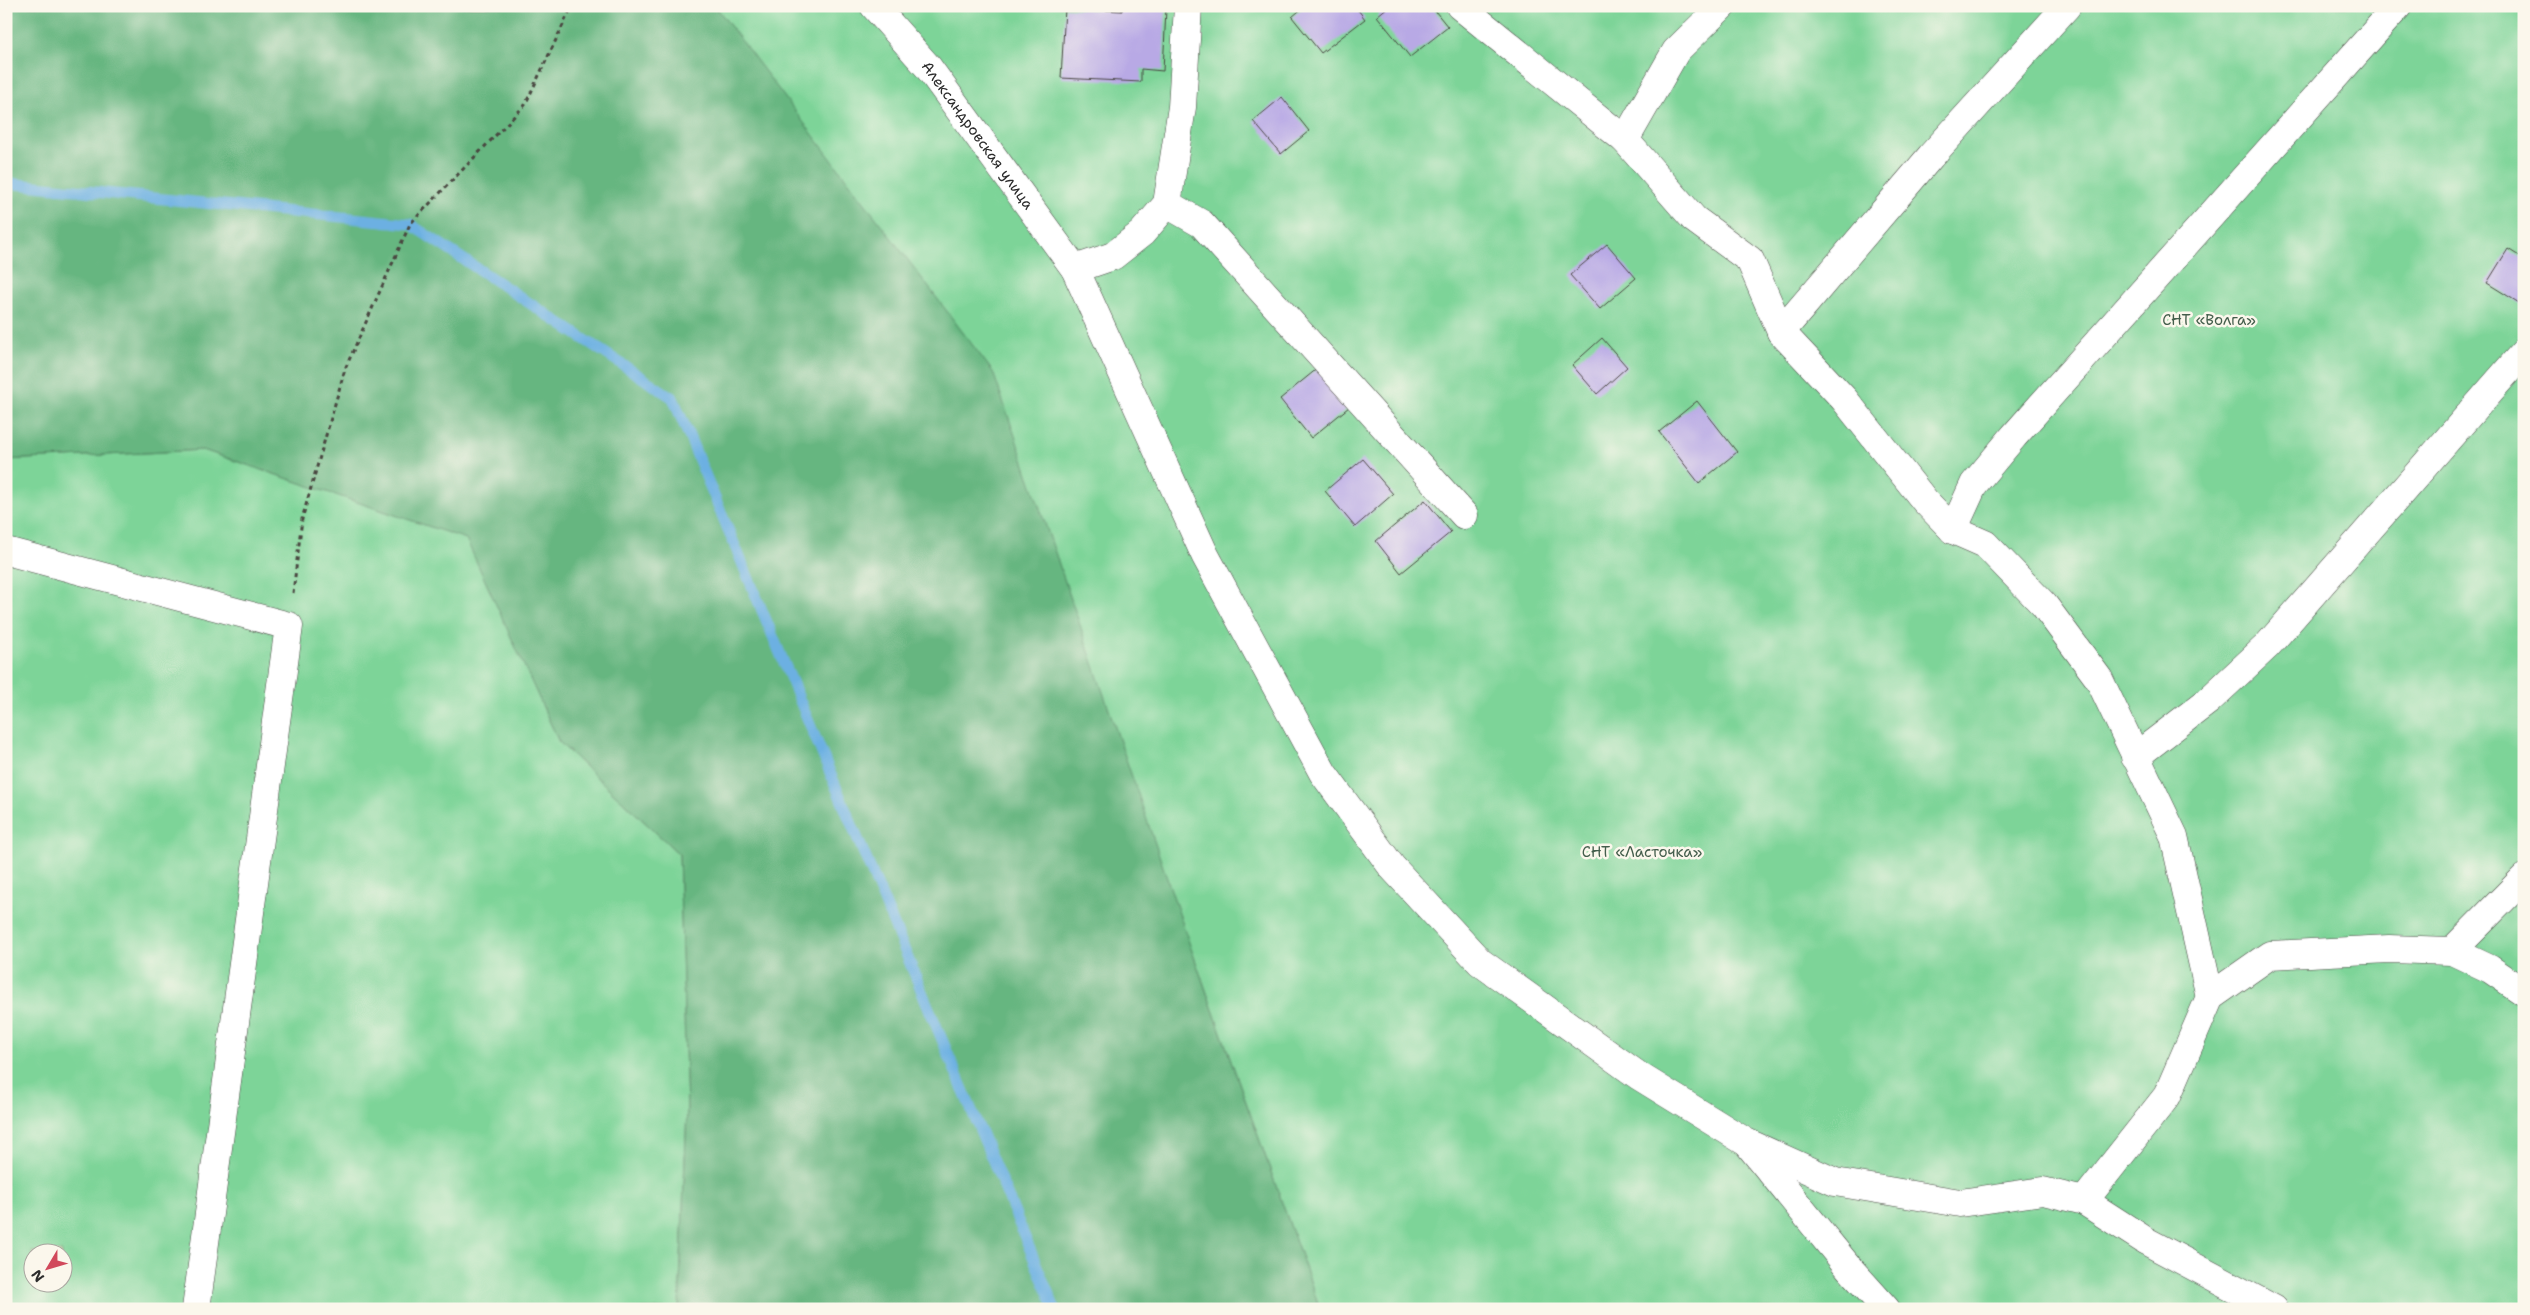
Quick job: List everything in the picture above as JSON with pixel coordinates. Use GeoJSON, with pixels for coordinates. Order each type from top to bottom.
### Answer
{"type":"FeatureCollection","features":[{"type":"Feature","properties":{"kind":"street","name":"Александровская улица"},"geometry":{"type":"LineString","coordinates":[[874,6],[928,67],[1075,269],[1205,555],[1323,773],[1392,866],[1480,962],[1640,1076],[1746,1142]]}},
{"type":"Feature","properties":{"kind":"street"},"geometry":{"type":"LineString","coordinates":[[1075,269],[1113,256],[1142,233],[1167,204],[1182,107],[1188,6]]}},
{"type":"Feature","properties":{"kind":"street"},"geometry":{"type":"LineString","coordinates":[[1460,6],[1625,140],[1694,219],[1750,260],[1781,332],[1844,399],[1920,495],[1953,530],[1985,544],[2044,605],[2099,678],[2174,836],[2210,996]]}},
{"type":"Feature","properties":{"kind":"street"},"geometry":{"type":"LineString","coordinates":[[1625,140],[1676,51],[1722,6]]}},
{"type":"Feature","properties":{"kind":"street"},"geometry":{"type":"LineString","coordinates":[[1781,332],[1931,156],[2067,6]]}},
{"type":"Feature","properties":{"kind":"street"},"geometry":{"type":"LineString","coordinates":[[1953,530],[1974,484],[2014,436],[2398,6]]}},
{"type":"Feature","properties":{"kind":"street"},"geometry":{"type":"LineString","coordinates":[[1167,204],[1202,224],[1464,515]]}},
{"type":"Feature","properties":{"kind":"street"},"geometry":{"type":"LineString","coordinates":[[2135,757],[2208,702],[2267,646],[2524,352]]}},
{"type":"Feature","properties":{"kind":"street"},"geometry":{"type":"LineString","coordinates":[[6,551],[289,626],[196,1309]]}},
{"type":"Feature","properties":{"kind":"street"},"geometry":{"type":"LineString","coordinates":[[2452,951],[2524,878]]}},
{"type":"Feature","properties":{"kind":"street"},"geometry":{"type":"LineString","coordinates":[[2084,1201],[2167,1096],[2210,996],[2270,955],[2389,948],[2452,951],[2490,969],[2524,992]]}},
{"type":"Feature","properties":{"kind":"street"},"geometry":{"type":"LineString","coordinates":[[1746,1142],[1835,1182],[1960,1202],[2043,1191],[2084,1201],[2146,1241],[2274,1309]]}},
{"type":"Feature","properties":{"kind":"street"},"geometry":{"type":"LineString","coordinates":[[1746,1142],[1850,1269],[1886,1309]]}},
{"type":"Feature","properties":{"kind":"path"},"geometry":{"type":"LineString","coordinates":[[289,626],[302,519],[345,369],[410,224],[525,105],[572,6]]}},
{"type":"Feature","properties":{"kind":"green space"},"geometry":{"type":"Polygon","coordinates":[[[6,6],[716,7],[993,372],[1193,954],[1320,1309],[679,1309],[687,1109],[679,854],[559,742],[466,539],[203,450],[6,460],[6,6]]]}},
{"type":"Feature","properties":{"kind":"green space","name":"СНТ «Ласточка»"},"geometry":{"type":"Polygon","coordinates":[[[715,6],[2524,6],[2524,1309],[1320,1309],[1193,954],[715,6]]]}},
{"type":"Feature","properties":{"kind":"green space"},"geometry":{"type":"Polygon","coordinates":[[[203,450],[467,539],[559,742],[679,854],[687,1109],[679,1309],[6,1309],[6,460],[203,450]]]}},
{"type":"Feature","properties":{"kind":"building"},"geometry":{"type":"Polygon","coordinates":[[[1122,6],[1152,6],[1152,8],[1166,9],[1163,71],[1141,69],[1141,82],[1061,78],[1065,8],[1122,11],[1122,6]]]}},
{"type":"Feature","properties":{"kind":"building"},"geometry":{"type":"Polygon","coordinates":[[[1305,6],[1355,6],[1365,19],[1321,53],[1292,17],[1305,6]]]}},
{"type":"Feature","properties":{"kind":"building"},"geometry":{"type":"Polygon","coordinates":[[[1389,6],[1431,6],[1448,27],[1410,57],[1377,16],[1389,6]]]}},
{"type":"Feature","properties":{"kind":"building"},"geometry":{"type":"Polygon","coordinates":[[[1282,97],[1309,131],[1281,154],[1253,121],[1282,97]]]}},
{"type":"Feature","properties":{"kind":"building"},"geometry":{"type":"Polygon","coordinates":[[[1607,244],[1636,278],[1600,309],[1570,275],[1607,244]]]}},
{"type":"Feature","properties":{"kind":"building"},"geometry":{"type":"Polygon","coordinates":[[[2508,249],[2524,259],[2524,306],[2487,283],[2508,249]]]}},
{"type":"Feature","properties":{"kind":"building"},"geometry":{"type":"Polygon","coordinates":[[[1602,338],[1627,367],[1597,394],[1572,365],[1602,338]]]}},
{"type":"Feature","properties":{"kind":"building"},"geometry":{"type":"Polygon","coordinates":[[[1318,368],[1349,407],[1311,438],[1280,399],[1318,368]]]}},
{"type":"Feature","properties":{"kind":"building"},"geometry":{"type":"Polygon","coordinates":[[[1697,401],[1737,452],[1699,483],[1659,432],[1697,401]]]}},
{"type":"Feature","properties":{"kind":"building"},"geometry":{"type":"Polygon","coordinates":[[[1363,459],[1393,494],[1355,527],[1325,491],[1363,459]]]}},
{"type":"Feature","properties":{"kind":"building"},"geometry":{"type":"Polygon","coordinates":[[[1425,500],[1451,532],[1401,573],[1376,541],[1425,500]]]}},
{"type":"Feature","properties":{"kind":"waterway"},"geometry":{"type":"LineString","coordinates":[[6,183],[410,224],[673,398],[1055,1309]]}},
{"type":"Feature","properties":{"kind":"park label","name":"СНТ «Волга»"},"geometry":{"type":"Point","coordinates":[2209,320]}}]}
